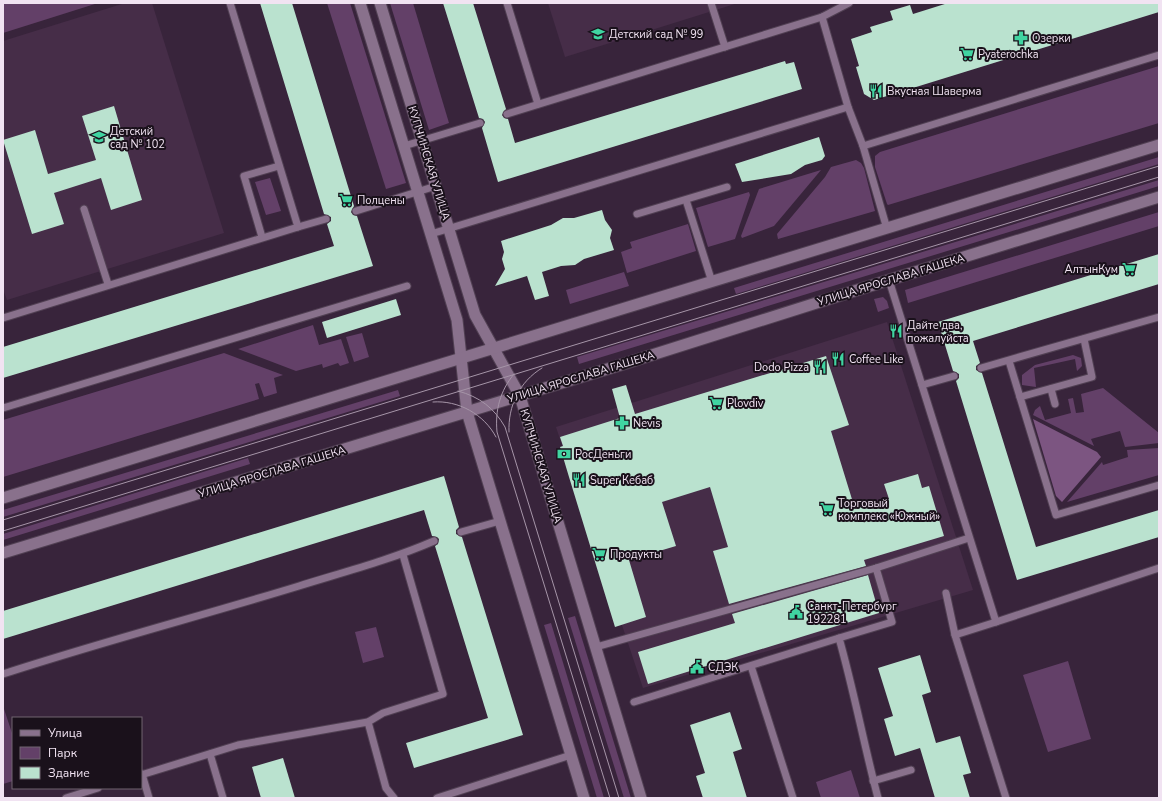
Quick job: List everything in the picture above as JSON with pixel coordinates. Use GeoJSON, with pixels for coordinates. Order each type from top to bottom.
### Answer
{"type":"FeatureCollection","features":[{"type":"Feature","properties":{"kind":"street","name":"КУПЧИНСКАЯ УЛИЦА"},"geometry":{"type":"LineString","coordinates":[[360,3],[457,320],[467,412],[584,798]]}},
{"type":"Feature","properties":{"kind":"street","name":"КУПЧИНСКАЯ УЛИЦА"},"geometry":{"type":"LineString","coordinates":[[380,3],[476,315],[520,396],[641,798]]}},
{"type":"Feature","properties":{"kind":"street"},"geometry":{"type":"LineString","coordinates":[[3,498],[1159,145]]}},
{"type":"Feature","properties":{"kind":"street","name":"УЛИЦА ЯРОСЛАВА ГАШЕКА"},"geometry":{"type":"LineString","coordinates":[[3,553],[520,396],[1159,197]]}},
{"type":"Feature","properties":{"kind":"lane"},"geometry":{"type":"LineString","coordinates":[[230,3],[298,227]]}},
{"type":"Feature","properties":{"kind":"lane"},"geometry":{"type":"LineString","coordinates":[[507,3],[538,104]]}},
{"type":"Feature","properties":{"kind":"lane"},"geometry":{"type":"LineString","coordinates":[[711,3],[724,47]]}},
{"type":"Feature","properties":{"kind":"lane"},"geometry":{"type":"LineString","coordinates":[[507,114],[822,17],[849,3]]}},
{"type":"Feature","properties":{"kind":"lane"},"geometry":{"type":"LineString","coordinates":[[822,17],[848,107],[863,146],[887,229]]}},
{"type":"Feature","properties":{"kind":"lane"},"geometry":{"type":"LineString","coordinates":[[863,146],[1159,55]]}},
{"type":"Feature","properties":{"kind":"lane"},"geometry":{"type":"LineString","coordinates":[[431,234],[848,107]]}},
{"type":"Feature","properties":{"kind":"lane"},"geometry":{"type":"LineString","coordinates":[[404,146],[480,122]]}},
{"type":"Feature","properties":{"kind":"lane"},"geometry":{"type":"LineString","coordinates":[[262,237],[244,176],[279,166]]}},
{"type":"Feature","properties":{"kind":"lane"},"geometry":{"type":"LineString","coordinates":[[356,210],[436,186]]}},
{"type":"Feature","properties":{"kind":"lane"},"geometry":{"type":"LineString","coordinates":[[637,214],[727,187]]}},
{"type":"Feature","properties":{"kind":"lane"},"geometry":{"type":"LineString","coordinates":[[686,200],[712,282]]}},
{"type":"Feature","properties":{"kind":"lane"},"geometry":{"type":"LineString","coordinates":[[84,209],[108,284]]}},
{"type":"Feature","properties":{"kind":"lane"},"geometry":{"type":"LineString","coordinates":[[3,318],[108,284],[326,219]]}},
{"type":"Feature","properties":{"kind":"lane"},"geometry":{"type":"LineString","coordinates":[[889,280],[996,622]]}},
{"type":"Feature","properties":{"kind":"lane"},"geometry":{"type":"LineString","coordinates":[[3,408],[407,286]]}},
{"type":"Feature","properties":{"kind":"lane"},"geometry":{"type":"LineString","coordinates":[[981,368],[1159,317]]}},
{"type":"Feature","properties":{"kind":"lane"},"geometry":{"type":"LineString","coordinates":[[1020,397],[1092,377],[1084,339]]}},
{"type":"Feature","properties":{"kind":"lane"},"geometry":{"type":"LineString","coordinates":[[1009,361],[1056,515],[1159,485]]}},
{"type":"Feature","properties":{"kind":"lane"},"geometry":{"type":"LineString","coordinates":[[922,385],[954,376]]}},
{"type":"Feature","properties":{"kind":"lane"},"geometry":{"type":"LineString","coordinates":[[1051,389],[1055,404]]}},
{"type":"Feature","properties":{"kind":"lane"},"geometry":{"type":"LineString","coordinates":[[461,532],[500,521]]}},
{"type":"Feature","properties":{"kind":"lane"},"geometry":{"type":"LineString","coordinates":[[596,647],[876,568],[969,538]]}},
{"type":"Feature","properties":{"kind":"lane"},"geometry":{"type":"LineString","coordinates":[[3,674],[53,658],[243,604],[402,555],[434,541]]}},
{"type":"Feature","properties":{"kind":"lane"},"geometry":{"type":"LineString","coordinates":[[149,798],[142,775],[210,754],[264,740],[368,722],[383,713],[442,694],[402,555]]}},
{"type":"Feature","properties":{"kind":"lane"},"geometry":{"type":"LineString","coordinates":[[634,702],[892,622],[876,568]]}},
{"type":"Feature","properties":{"kind":"lane"},"geometry":{"type":"LineString","coordinates":[[955,635],[1159,568]]}},
{"type":"Feature","properties":{"kind":"lane"},"geometry":{"type":"LineString","coordinates":[[946,593],[955,635],[1006,798]]}},
{"type":"Feature","properties":{"kind":"lane"},"geometry":{"type":"LineString","coordinates":[[839,638],[855,696],[859,726],[878,798]]}},
{"type":"Feature","properties":{"kind":"lane"},"geometry":{"type":"LineString","coordinates":[[751,666],[793,798]]}},
{"type":"Feature","properties":{"kind":"lane"},"geometry":{"type":"LineString","coordinates":[[368,722],[386,788],[394,798]]}},
{"type":"Feature","properties":{"kind":"lane"},"geometry":{"type":"LineString","coordinates":[[210,754],[223,798]]}},
{"type":"Feature","properties":{"kind":"lane"},"geometry":{"type":"LineString","coordinates":[[437,798],[571,755]]}},
{"type":"Feature","properties":{"kind":"lane"},"geometry":{"type":"LineString","coordinates":[[874,781],[911,770]]}},
{"type":"Feature","properties":{"kind":"lane"},"geometry":{"type":"LineString","coordinates":[[66,798],[95,789]]}},
{"type":"Feature","properties":{"kind":"shaded area","name":"Детский сад № 102"},"geometry":{"type":"Polygon","coordinates":[[[125,3],[152,3],[224,233],[7,300],[3,289],[3,41],[125,3]]]}},
{"type":"Feature","properties":{"kind":"shaded area","name":"Детский сад № 99"},"geometry":{"type":"Polygon","coordinates":[[[548,3],[738,3],[565,57],[548,3]]]}},
{"type":"Feature","properties":{"kind":"shaded area"},"geometry":{"type":"Polygon","coordinates":[[[887,322],[973,590],[643,688],[556,427],[887,322]]]}},
{"type":"Feature","properties":{"kind":"shaded area"},"geometry":{"type":"Polygon","coordinates":[[[1033,419],[1097,452],[1101,457],[1062,502],[1056,496],[1033,419]]]}},
{"type":"Feature","properties":{"kind":"green space"},"geometry":{"type":"Polygon","coordinates":[[[3,3],[98,3],[3,33],[3,3]]]}},
{"type":"Feature","properties":{"kind":"green space"},"geometry":{"type":"Polygon","coordinates":[[[327,3],[350,3],[406,183],[386,189],[327,3]]]}},
{"type":"Feature","properties":{"kind":"green space"},"geometry":{"type":"Polygon","coordinates":[[[390,3],[413,3],[449,123],[429,130],[390,3]]]}},
{"type":"Feature","properties":{"kind":"green space"},"geometry":{"type":"Polygon","coordinates":[[[1159,66],[1159,123],[888,205],[887,204],[875,167],[875,156],[880,152],[1159,66]]]}},
{"type":"Feature","properties":{"kind":"green space"},"geometry":{"type":"Polygon","coordinates":[[[1159,157],[1159,164],[736,294],[734,288],[1159,157]]]}},
{"type":"Feature","properties":{"kind":"green space"},"geometry":{"type":"Polygon","coordinates":[[[856,160],[861,163],[864,168],[875,211],[778,239],[777,234],[825,177],[831,167],[856,160]]]}},
{"type":"Feature","properties":{"kind":"green space"},"geometry":{"type":"Polygon","coordinates":[[[821,170],[774,226],[742,238],[741,236],[759,189],[821,170]]]}},
{"type":"Feature","properties":{"kind":"green space"},"geometry":{"type":"Polygon","coordinates":[[[270,178],[281,211],[266,215],[255,182],[270,178]]]}},
{"type":"Feature","properties":{"kind":"green space"},"geometry":{"type":"Polygon","coordinates":[[[1159,180],[1159,186],[579,364],[577,357],[1159,180]]]}},
{"type":"Feature","properties":{"kind":"green space"},"geometry":{"type":"Polygon","coordinates":[[[749,192],[750,195],[735,239],[708,247],[696,208],[749,192]]]}},
{"type":"Feature","properties":{"kind":"green space"},"geometry":{"type":"Polygon","coordinates":[[[1159,212],[1159,226],[908,303],[905,290],[1159,212]]]}},
{"type":"Feature","properties":{"kind":"green space"},"geometry":{"type":"Polygon","coordinates":[[[688,224],[696,251],[627,273],[621,252],[632,248],[630,242],[688,224]]]}},
{"type":"Feature","properties":{"kind":"green space"},"geometry":{"type":"Polygon","coordinates":[[[624,272],[629,286],[570,304],[566,290],[624,272]]]}},
{"type":"Feature","properties":{"kind":"green space"},"geometry":{"type":"Polygon","coordinates":[[[883,297],[887,301],[889,308],[878,312],[874,299],[883,297]]]}},
{"type":"Feature","properties":{"kind":"green space"},"geometry":{"type":"Polygon","coordinates":[[[313,325],[319,345],[341,339],[349,363],[340,366],[338,363],[323,368],[322,364],[296,371],[238,349],[313,325]]]}},
{"type":"Feature","properties":{"kind":"green space"},"geometry":{"type":"Polygon","coordinates":[[[362,333],[369,357],[354,362],[346,337],[362,333]]]}},
{"type":"Feature","properties":{"kind":"green space"},"geometry":{"type":"Polygon","coordinates":[[[224,353],[283,375],[274,378],[277,393],[264,397],[259,383],[255,384],[259,399],[3,477],[3,420],[224,353]]]}},
{"type":"Feature","properties":{"kind":"green space"},"geometry":{"type":"Polygon","coordinates":[[[1073,355],[1081,358],[1082,366],[1077,371],[1075,359],[1034,368],[1036,387],[1022,385],[1022,375],[1035,365],[1073,355]]]}},
{"type":"Feature","properties":{"kind":"green space"},"geometry":{"type":"Polygon","coordinates":[[[1103,388],[1159,433],[1159,443],[1125,447],[1120,431],[1091,439],[1094,446],[1033,415],[1035,410],[1040,406],[1045,420],[1071,413],[1068,399],[1073,398],[1076,413],[1084,412],[1081,394],[1103,388]]]}},
{"type":"Feature","properties":{"kind":"green space"},"geometry":{"type":"Polygon","coordinates":[[[398,390],[400,396],[3,517],[3,510],[398,390]]]}},
{"type":"Feature","properties":{"kind":"green space"},"geometry":{"type":"Polygon","coordinates":[[[1159,448],[1159,475],[1067,502],[1102,462],[1103,465],[1128,457],[1127,450],[1159,448]]]}},
{"type":"Feature","properties":{"kind":"green space"},"geometry":{"type":"Polygon","coordinates":[[[248,458],[250,464],[3,540],[3,534],[248,458]]]}},
{"type":"Feature","properties":{"kind":"green space"},"geometry":{"type":"Polygon","coordinates":[[[575,616],[631,798],[624,798],[568,618],[575,616]]]}},
{"type":"Feature","properties":{"kind":"green space"},"geometry":{"type":"Polygon","coordinates":[[[551,623],[604,798],[597,798],[544,625],[551,623]]]}},
{"type":"Feature","properties":{"kind":"green space"},"geometry":{"type":"Polygon","coordinates":[[[376,627],[384,657],[363,663],[355,632],[376,627]]]}},
{"type":"Feature","properties":{"kind":"green space"},"geometry":{"type":"Polygon","coordinates":[[[1068,661],[1091,739],[1048,752],[1023,675],[1068,661]]]}},
{"type":"Feature","properties":{"kind":"green space"},"geometry":{"type":"Polygon","coordinates":[[[4,709],[12,733],[12,781],[3,784],[4,709]]]}},
{"type":"Feature","properties":{"kind":"green space"},"geometry":{"type":"Polygon","coordinates":[[[851,770],[860,798],[821,798],[816,782],[851,770]]]}},
{"type":"Feature","properties":{"kind":"building"},"geometry":{"type":"Polygon","coordinates":[[[260,3],[292,3],[354,206],[351,212],[353,215],[357,216],[373,266],[3,378],[3,347],[334,246],[327,224],[331,221],[331,217],[324,214],[260,3]]]}},
{"type":"Feature","properties":{"kind":"building"},"geometry":{"type":"Polygon","coordinates":[[[443,3],[473,3],[506,109],[502,115],[504,118],[508,119],[515,143],[785,61],[786,64],[794,62],[802,89],[498,182],[482,128],[485,122],[483,119],[479,118],[443,3]]]}},
{"type":"Feature","properties":{"kind":"building"},"geometry":{"type":"Polygon","coordinates":[[[948,3],[1159,3],[1159,12],[874,100],[864,94],[856,67],[859,66],[851,39],[872,32],[870,27],[893,20],[890,11],[910,5],[913,14],[948,3]]]}},
{"type":"Feature","properties":{"kind":"building"},"geometry":{"type":"Polygon","coordinates":[[[114,106],[142,200],[111,210],[101,178],[54,193],[64,224],[32,234],[3,140],[35,130],[48,174],[96,160],[82,116],[114,106]]]}},
{"type":"Feature","properties":{"kind":"building"},"geometry":{"type":"Polygon","coordinates":[[[819,137],[825,156],[822,160],[805,165],[791,174],[742,182],[735,164],[819,137]]]}},
{"type":"Feature","properties":{"kind":"building"},"geometry":{"type":"Polygon","coordinates":[[[602,210],[605,220],[612,230],[610,238],[614,250],[584,259],[575,265],[561,266],[542,272],[549,296],[535,300],[527,276],[495,286],[505,269],[502,259],[504,252],[501,241],[551,225],[563,218],[574,218],[602,210]]]}},
{"type":"Feature","properties":{"kind":"building"},"geometry":{"type":"Polygon","coordinates":[[[1159,254],[1159,284],[973,341],[980,363],[976,366],[976,370],[982,373],[1036,547],[1159,510],[1159,537],[1017,580],[956,381],[959,378],[959,374],[953,371],[938,322],[1159,254]]]}},
{"type":"Feature","properties":{"kind":"building"},"geometry":{"type":"Polygon","coordinates":[[[396,299],[401,315],[327,338],[322,322],[396,299]]]}},
{"type":"Feature","properties":{"kind":"building"},"geometry":{"type":"Polygon","coordinates":[[[826,356],[849,425],[831,431],[855,509],[889,499],[884,484],[918,474],[922,488],[929,486],[944,536],[864,560],[866,566],[729,604],[713,551],[728,547],[710,487],[662,502],[676,546],[629,560],[646,617],[615,627],[560,447],[563,446],[560,437],[620,418],[612,389],[626,385],[635,414],[826,356]]]}},
{"type":"Feature","properties":{"kind":"building"},"geometry":{"type":"Polygon","coordinates":[[[444,476],[459,527],[456,530],[456,534],[462,537],[523,735],[414,768],[406,743],[488,718],[435,546],[438,544],[439,539],[432,536],[424,510],[3,639],[3,611],[444,476]]]}},
{"type":"Feature","properties":{"kind":"building"},"geometry":{"type":"Polygon","coordinates":[[[868,575],[879,613],[648,684],[638,652],[735,623],[732,614],[868,575]]]}},
{"type":"Feature","properties":{"kind":"building"},"geometry":{"type":"Polygon","coordinates":[[[920,655],[931,692],[922,695],[936,743],[960,736],[971,773],[963,775],[970,798],[935,798],[920,748],[895,756],[884,719],[893,716],[878,668],[920,655]]]}},
{"type":"Feature","properties":{"kind":"building"},"geometry":{"type":"Polygon","coordinates":[[[730,712],[742,749],[733,752],[747,798],[703,798],[696,776],[705,773],[690,725],[730,712]]]}},
{"type":"Feature","properties":{"kind":"building"},"geometry":{"type":"Polygon","coordinates":[[[283,758],[295,798],[261,798],[252,767],[283,758]]]}},
{"type":"Feature","properties":{"kind":"tram line"},"geometry":{"type":"LineString","coordinates":[[3,520],[1159,166]]}},
{"type":"Feature","properties":{"kind":"tram line"},"geometry":{"type":"LineString","coordinates":[[3,531],[1159,177]]}},
{"type":"Feature","properties":{"kind":"tram line"},"geometry":{"type":"LineString","coordinates":[[509,432],[510,413],[516,396],[527,380],[542,368]]}},
{"type":"Feature","properties":{"kind":"tram line"},"geometry":{"type":"LineString","coordinates":[[514,374],[509,380],[502,394],[498,408],[497,432],[610,798]]}},
{"type":"Feature","properties":{"kind":"tram line"},"geometry":{"type":"LineString","coordinates":[[458,391],[473,396],[486,404],[501,420],[505,427],[619,798]]}},
{"type":"Feature","properties":{"kind":"tram line"},"geometry":{"type":"LineString","coordinates":[[433,402],[452,403],[469,410],[485,422],[496,437]]}},
{"type":"Feature","properties":{"kind":"place","name":"Детский сад № 99"},"geometry":{"type":"Point","coordinates":[598,34]}},
{"type":"Feature","properties":{"kind":"place","name":"Озерки"},"geometry":{"type":"Point","coordinates":[1021,38]}},
{"type":"Feature","properties":{"kind":"place","name":"Pyaterochka"},"geometry":{"type":"Point","coordinates":[967,54]}},
{"type":"Feature","properties":{"kind":"place","name":"Вкусная Шаверма"},"geometry":{"type":"Point","coordinates":[876,91]}},
{"type":"Feature","properties":{"kind":"place","name":"Детский сад № 102"},"geometry":{"type":"Point","coordinates":[99,137]}},
{"type":"Feature","properties":{"kind":"place","name":"Полцены"},"geometry":{"type":"Point","coordinates":[346,200]}},
{"type":"Feature","properties":{"kind":"place","name":"АлтынКум"},"geometry":{"type":"Point","coordinates":[1129,269]}},
{"type":"Feature","properties":{"kind":"place","name":"Дайте два, пожалуйста"},"geometry":{"type":"Point","coordinates":[896,331]}},
{"type":"Feature","properties":{"kind":"place","name":"Coffee Like"},"geometry":{"type":"Point","coordinates":[838,359]}},
{"type":"Feature","properties":{"kind":"place","name":"Dodo Pizza"},"geometry":{"type":"Point","coordinates":[820,367]}},
{"type":"Feature","properties":{"kind":"place","name":"Plovdiv"},"geometry":{"type":"Point","coordinates":[716,403]}},
{"type":"Feature","properties":{"kind":"place","name":"Nevis"},"geometry":{"type":"Point","coordinates":[622,423]}},
{"type":"Feature","properties":{"kind":"place","name":"РосДеньги"},"geometry":{"type":"Point","coordinates":[564,454]}},
{"type":"Feature","properties":{"kind":"place","name":"Super Кебаб"},"geometry":{"type":"Point","coordinates":[579,480]}},
{"type":"Feature","properties":{"kind":"place","name":"Торговый комплекс «Южный»"},"geometry":{"type":"Point","coordinates":[827,509]}},
{"type":"Feature","properties":{"kind":"place","name":"Продукты"},"geometry":{"type":"Point","coordinates":[599,554]}},
{"type":"Feature","properties":{"kind":"place","name":"Санкт-Петербург 192281"},"geometry":{"type":"Point","coordinates":[796,612]}},
{"type":"Feature","properties":{"kind":"place","name":"СДЭК"},"geometry":{"type":"Point","coordinates":[697,667]}}]}
